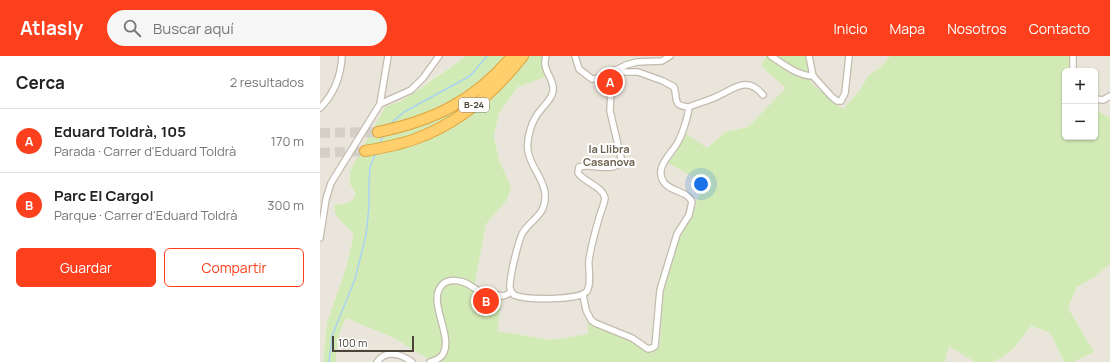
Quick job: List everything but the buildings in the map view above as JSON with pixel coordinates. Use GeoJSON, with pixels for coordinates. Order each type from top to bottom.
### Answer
{"type":"FeatureCollection","features":[{"type":"Feature","properties":{"kind":"highway","name":"B-24"},"geometry":{"type":"LineString","coordinates":[[378,132],[403,127],[437,115],[472,95],[494,76],[512,56]]}},
{"type":"Feature","properties":{"kind":"highway","name":"B-24"},"geometry":{"type":"LineString","coordinates":[[365,151],[415,139],[456,118],[483,99],[508,75],[523,56]]}},
{"type":"Feature","properties":{"kind":"highway"},"geometry":{"type":"LineString","coordinates":[[508,75],[528,56]]}},
{"type":"Feature","properties":{"kind":"street"},"geometry":{"type":"LineString","coordinates":[[320,108],[330,97],[335,87],[341,70],[342,56]]}},
{"type":"Feature","properties":{"kind":"street"},"geometry":{"type":"LineString","coordinates":[[320,238],[326,199],[331,183],[380,104],[388,56]]}},
{"type":"Feature","properties":{"kind":"street"},"geometry":{"type":"LineString","coordinates":[[380,104],[411,90],[423,78],[439,56]]}},
{"type":"Feature","properties":{"kind":"street"},"geometry":{"type":"LineString","coordinates":[[511,292],[510,282],[522,234],[543,208],[544,202],[545,194],[541,179],[530,157],[528,146],[535,117],[550,98],[553,90],[553,85],[545,67],[546,56]]}},
{"type":"Feature","properties":{"kind":"street"},"geometry":{"type":"LineString","coordinates":[[575,56],[579,69],[592,79],[611,71],[618,70],[626,65],[637,62],[662,61],[670,56]]}},
{"type":"Feature","properties":{"kind":"street"},"geometry":{"type":"LineString","coordinates":[[770,56],[799,73],[813,76]]}},
{"type":"Feature","properties":{"kind":"street"},"geometry":{"type":"LineString","coordinates":[[809,56],[813,76],[837,101],[841,101],[845,93],[849,56]]}},
{"type":"Feature","properties":{"kind":"street"},"geometry":{"type":"LineString","coordinates":[[1073,56],[1073,68]]}},
{"type":"Feature","properties":{"kind":"street"},"geometry":{"type":"LineString","coordinates":[[511,292],[517,296],[570,298],[583,295],[587,291],[589,286],[588,264],[605,198],[602,192],[581,178],[578,173],[578,169],[579,167],[588,165],[615,167],[622,162],[610,111],[611,89],[618,70]]}},
{"type":"Feature","properties":{"kind":"street"},"geometry":{"type":"LineString","coordinates":[[618,70],[624,72],[638,72],[670,84],[675,90],[675,100],[677,104],[689,108],[743,84],[754,86],[764,95]]}},
{"type":"Feature","properties":{"kind":"street"},"geometry":{"type":"LineString","coordinates":[[1098,100],[1103,100],[1110,96]]}},
{"type":"Feature","properties":{"kind":"street"},"geometry":{"type":"LineString","coordinates":[[583,295],[589,317],[595,323],[627,336],[648,349],[655,346],[660,290],[678,234],[689,215],[692,202],[688,196],[664,183],[661,171],[666,159],[679,140],[689,108]]}},
{"type":"Feature","properties":{"kind":"street"},"geometry":{"type":"LineString","coordinates":[[430,362],[437,360],[442,356],[446,345],[438,299],[440,287],[444,283],[448,280],[463,282],[472,285],[479,291],[503,296],[511,292]]}},
{"type":"Feature","properties":{"kind":"street"},"geometry":{"type":"LineString","coordinates":[[377,362],[387,354],[396,354],[405,357],[412,362]]}},
{"type":"Feature","properties":{"kind":"shaded area"},"geometry":{"type":"Polygon","coordinates":[[[320,56],[466,56],[399,102],[351,169],[349,176],[355,196],[349,203],[335,205],[347,227],[353,234],[353,238],[346,268],[327,323],[323,362],[320,362],[320,56]]]}},
{"type":"Feature","properties":{"kind":"shaded area"},"geometry":{"type":"Polygon","coordinates":[[[543,56],[766,56],[761,66],[787,88],[748,127],[725,132],[706,148],[685,133],[676,153],[669,162],[702,182],[695,208],[681,235],[662,290],[660,347],[652,353],[625,338],[588,324],[589,334],[551,340],[497,331],[478,295],[475,283],[486,224],[507,200],[511,187],[499,160],[494,136],[499,113],[518,87],[544,77],[541,65],[543,56]]]}},
{"type":"Feature","properties":{"kind":"shaded area"},"geometry":{"type":"Polygon","coordinates":[[[805,56],[890,56],[882,66],[868,76],[860,90],[843,109],[811,83],[805,56]]]}},
{"type":"Feature","properties":{"kind":"shaded area"},"geometry":{"type":"Polygon","coordinates":[[[1070,56],[1110,56],[1110,118],[1098,111],[1098,68],[1070,68],[1070,56]]]}},
{"type":"Feature","properties":{"kind":"shaded area"},"geometry":{"type":"Polygon","coordinates":[[[1109,265],[1110,362],[1074,362],[1094,352],[1068,308],[1077,287],[1096,276],[1109,265]]]}},
{"type":"Feature","properties":{"kind":"shaded area"},"geometry":{"type":"Polygon","coordinates":[[[346,318],[394,338],[433,362],[336,362],[337,343],[346,318]]]}},
{"type":"Feature","properties":{"kind":"shaded area"},"geometry":{"type":"Polygon","coordinates":[[[1030,326],[1050,333],[1064,362],[992,362],[1001,358],[1014,348],[1030,326]]]}},
{"type":"Feature","properties":{"kind":"shaded area"},"geometry":{"type":"Polygon","coordinates":[[[949,345],[975,362],[945,362],[949,345]]]}},
{"type":"Feature","properties":{"kind":"green space"},"geometry":{"type":"Polygon","coordinates":[[[466,56],[543,56],[541,65],[545,77],[518,87],[499,113],[494,136],[499,160],[511,187],[507,200],[486,224],[475,283],[478,295],[502,298],[497,331],[551,340],[588,334],[588,323],[625,338],[652,353],[660,346],[662,290],[681,235],[695,208],[702,182],[668,163],[676,153],[685,133],[707,148],[725,132],[748,127],[786,88],[761,66],[766,56],[805,56],[811,83],[843,109],[860,90],[868,76],[882,66],[890,56],[1070,56],[1070,68],[1062,68],[1062,140],[1098,140],[1098,111],[1110,118],[1110,265],[1096,276],[1077,287],[1068,308],[1094,352],[1074,362],[1064,362],[1050,333],[1031,326],[1014,348],[1001,358],[992,362],[975,362],[949,346],[945,362],[433,362],[394,338],[346,318],[338,339],[336,362],[323,362],[327,323],[346,268],[353,238],[353,234],[338,218],[335,205],[348,203],[355,197],[350,180],[351,169],[385,107],[399,102],[466,56]]]}},
{"type":"Feature","properties":{"kind":"waterway"},"geometry":{"type":"LineString","coordinates":[[389,125],[404,112],[470,76],[487,56]]}},
{"type":"Feature","properties":{"kind":"waterway"},"geometry":{"type":"LineString","coordinates":[[380,144],[383,135]]}},
{"type":"Feature","properties":{"kind":"waterway"},"geometry":{"type":"LineString","coordinates":[[329,362],[332,336],[355,279],[366,235],[369,207],[370,167],[376,153]]}},
{"type":"Feature","properties":{"kind":"tunnel"},"geometry":{"type":"LineString","coordinates":[[320,133],[378,132]]}},
{"type":"Feature","properties":{"kind":"tunnel"},"geometry":{"type":"LineString","coordinates":[[320,153],[365,151]]}},
{"type":"Feature","properties":{"kind":"place","name":"Eduard Toldrà, 105"},"geometry":{"type":"Point","coordinates":[610,82]}},
{"type":"Feature","properties":{"kind":"place","name":"Parc El Cargol"},"geometry":{"type":"Point","coordinates":[486,301]}},
{"type":"Feature","properties":{"kind":"district","name":"la Llibra Casanova"},"geometry":{"type":"Point","coordinates":[609,155]}}]}
